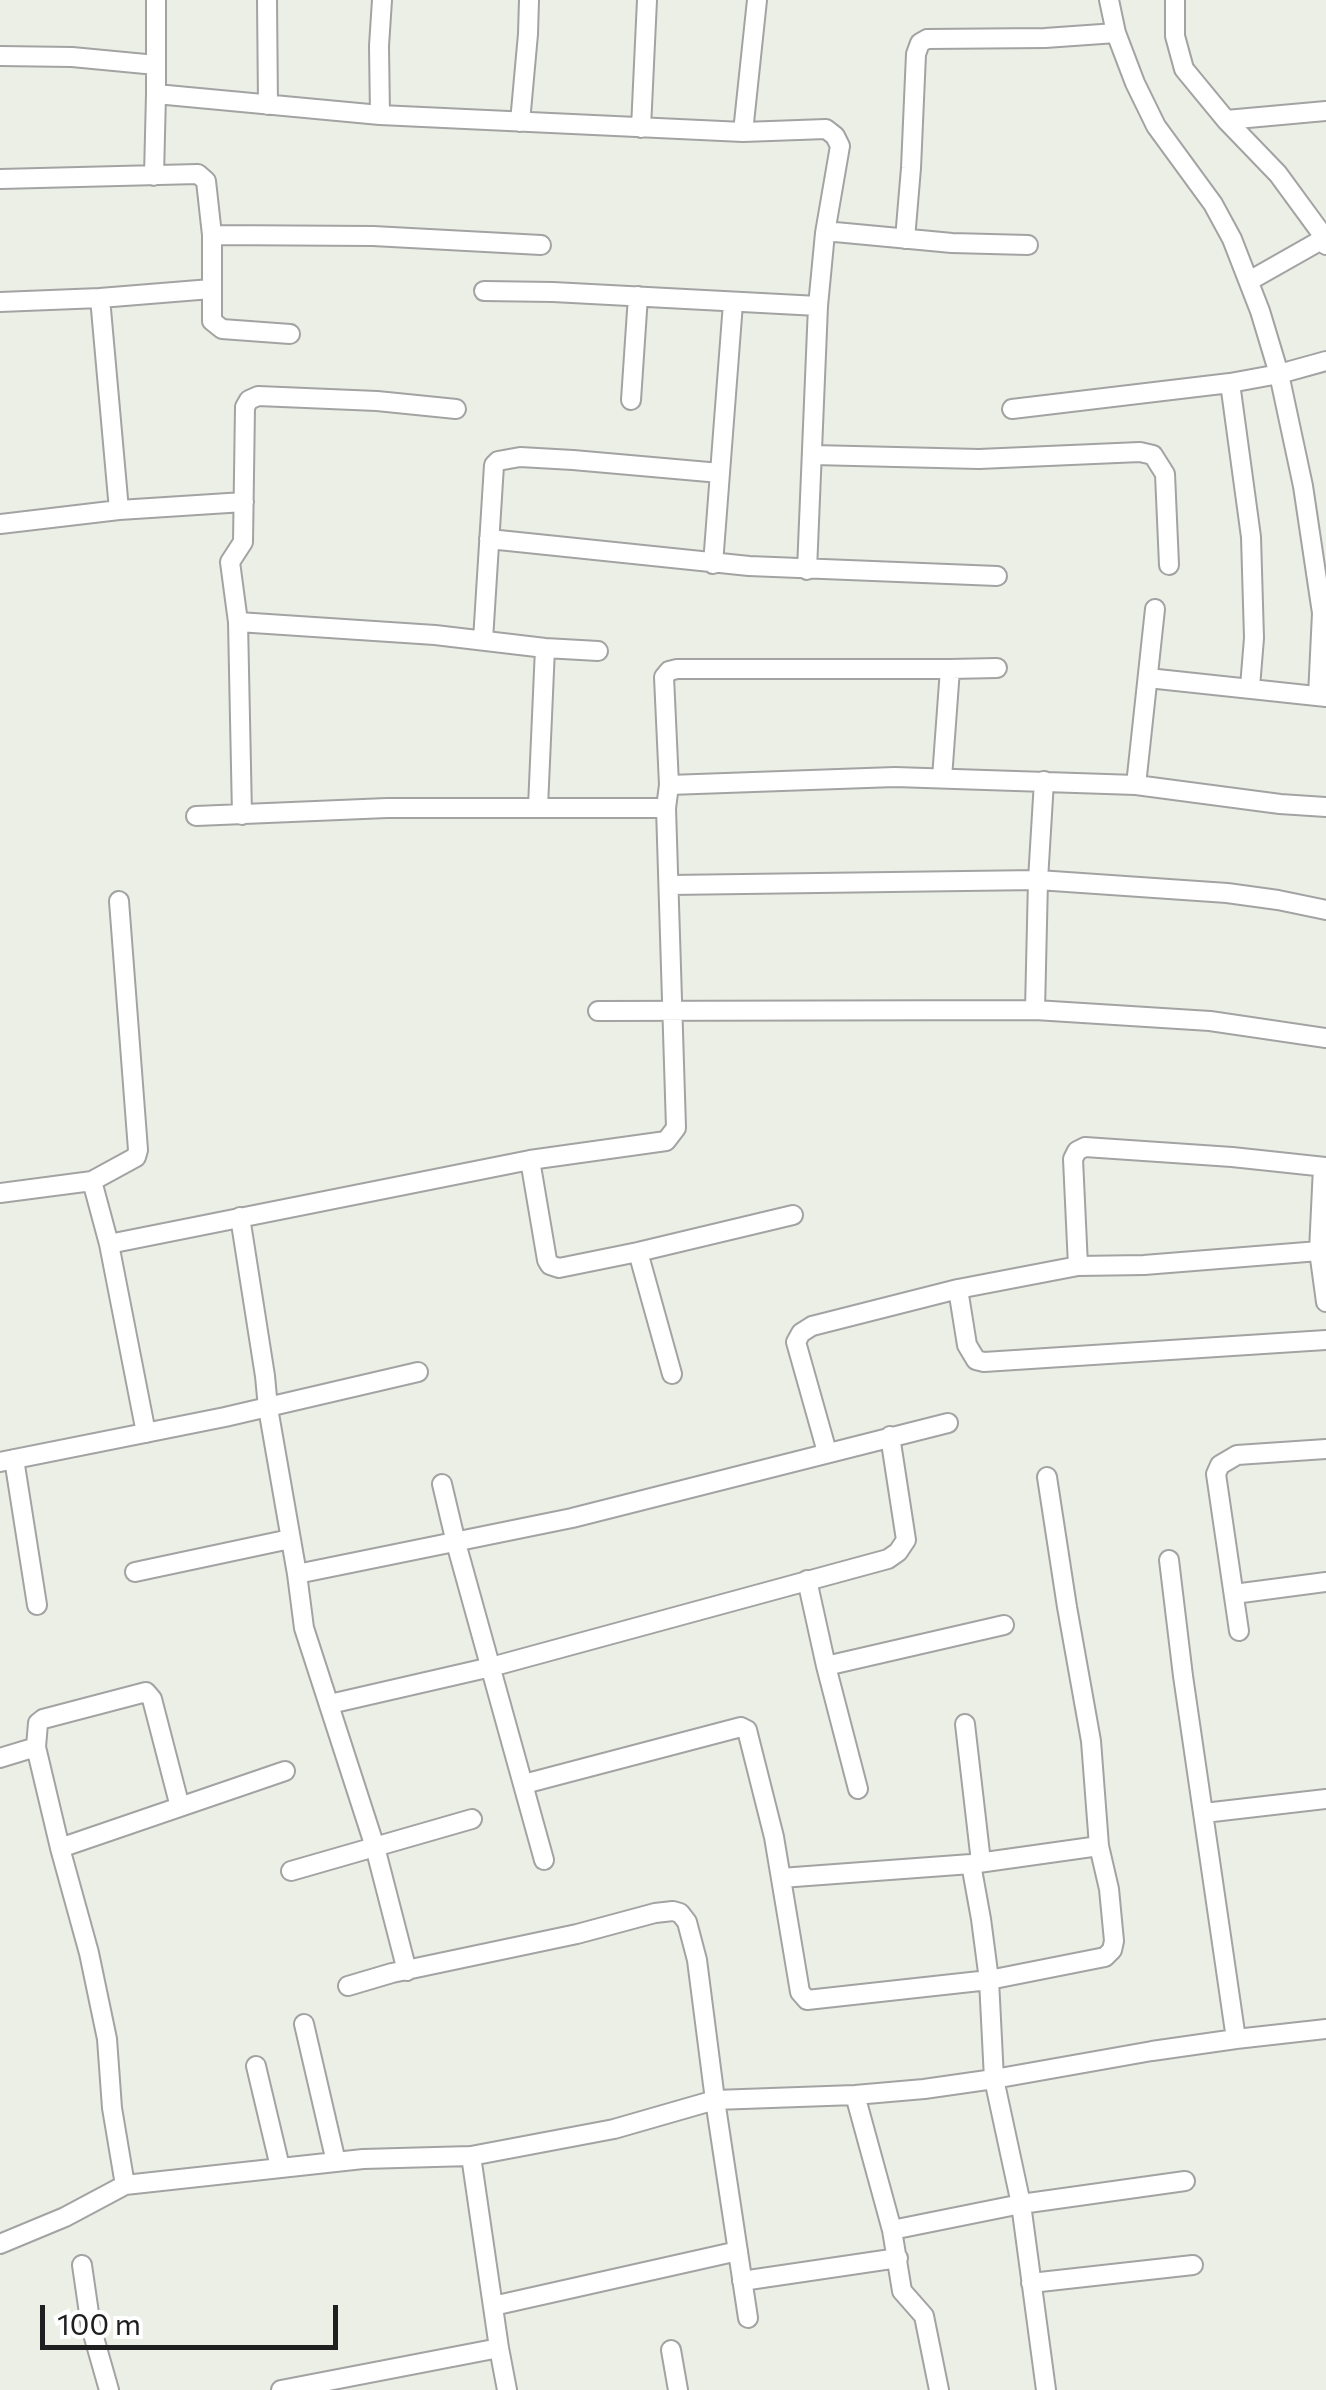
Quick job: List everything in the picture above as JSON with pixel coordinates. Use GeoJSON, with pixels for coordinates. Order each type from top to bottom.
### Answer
{"type":"FeatureCollection","features":[{"type":"Feature","properties":{"kind":"street"},"geometry":{"type":"LineString","coordinates":[[154,176],[156,0]]}},
{"type":"Feature","properties":{"kind":"street"},"geometry":{"type":"LineString","coordinates":[[267,0],[268,104]]}},
{"type":"Feature","properties":{"kind":"street"},"geometry":{"type":"LineString","coordinates":[[380,115],[382,0]]}},
{"type":"Feature","properties":{"kind":"street"},"geometry":{"type":"LineString","coordinates":[[520,122],[529,0]]}},
{"type":"Feature","properties":{"kind":"street"},"geometry":{"type":"LineString","coordinates":[[640,128],[647,0]]}},
{"type":"Feature","properties":{"kind":"street"},"geometry":{"type":"LineString","coordinates":[[743,132],[757,0]]}},
{"type":"Feature","properties":{"kind":"street"},"geometry":{"type":"LineString","coordinates":[[1109,0],[1135,83],[1156,126],[1212,204],[1249,281],[1279,374],[1322,613],[1322,696],[1148,678]]}},
{"type":"Feature","properties":{"kind":"street"},"geometry":{"type":"LineString","coordinates":[[1174,0],[1175,36],[1184,69],[1278,174],[1324,236],[1249,281]]}},
{"type":"Feature","properties":{"kind":"street"},"geometry":{"type":"LineString","coordinates":[[905,239],[916,54],[920,43],[927,39],[994,40],[1116,32]]}},
{"type":"Feature","properties":{"kind":"street"},"geometry":{"type":"LineString","coordinates":[[0,56],[72,57],[156,65]]}},
{"type":"Feature","properties":{"kind":"street"},"geometry":{"type":"LineString","coordinates":[[156,94],[380,115],[743,132],[826,129],[840,146],[818,306],[807,570]]}},
{"type":"Feature","properties":{"kind":"street"},"geometry":{"type":"LineString","coordinates":[[1226,120],[1326,111]]}},
{"type":"Feature","properties":{"kind":"street"},"geometry":{"type":"LineString","coordinates":[[0,180],[198,174],[206,182],[212,235],[212,321],[222,330],[290,334]]}},
{"type":"Feature","properties":{"kind":"street"},"geometry":{"type":"LineString","coordinates":[[826,233],[1028,245]]}},
{"type":"Feature","properties":{"kind":"street"},"geometry":{"type":"LineString","coordinates":[[212,235],[372,236],[541,245]]}},
{"type":"Feature","properties":{"kind":"street"},"geometry":{"type":"LineString","coordinates":[[0,302],[211,289]]}},
{"type":"Feature","properties":{"kind":"street"},"geometry":{"type":"LineString","coordinates":[[484,291],[818,306]]}},
{"type":"Feature","properties":{"kind":"street"},"geometry":{"type":"LineString","coordinates":[[631,400],[638,296]]}},
{"type":"Feature","properties":{"kind":"street"},"geometry":{"type":"LineString","coordinates":[[100,298],[119,510]]}},
{"type":"Feature","properties":{"kind":"street"},"geometry":{"type":"LineString","coordinates":[[713,564],[733,303]]}},
{"type":"Feature","properties":{"kind":"street"},"geometry":{"type":"LineString","coordinates":[[1012,409],[1230,383],[1326,361]]}},
{"type":"Feature","properties":{"kind":"street"},"geometry":{"type":"LineString","coordinates":[[1230,383],[1252,537],[1254,638],[1250,687]]}},
{"type":"Feature","properties":{"kind":"street"},"geometry":{"type":"LineString","coordinates":[[242,815],[238,622],[230,562],[244,542],[244,407],[258,396],[456,409]]}},
{"type":"Feature","properties":{"kind":"street"},"geometry":{"type":"LineString","coordinates":[[813,455],[978,460],[1140,452],[1152,455],[1165,474],[1169,565]]}},
{"type":"Feature","properties":{"kind":"street"},"geometry":{"type":"LineString","coordinates":[[483,640],[494,465],[498,461],[520,457],[720,473]]}},
{"type":"Feature","properties":{"kind":"street"},"geometry":{"type":"LineString","coordinates":[[0,524],[119,510],[244,502]]}},
{"type":"Feature","properties":{"kind":"street"},"geometry":{"type":"LineString","coordinates":[[489,539],[713,564],[997,576]]}},
{"type":"Feature","properties":{"kind":"street"},"geometry":{"type":"LineString","coordinates":[[1136,785],[1155,610]]}},
{"type":"Feature","properties":{"kind":"street"},"geometry":{"type":"LineString","coordinates":[[238,622],[416,633],[598,651]]}},
{"type":"Feature","properties":{"kind":"street"},"geometry":{"type":"LineString","coordinates":[[538,807],[545,648]]}},
{"type":"Feature","properties":{"kind":"street"},"geometry":{"type":"LineString","coordinates":[[109,1244],[530,1160],[666,1141],[676,1128],[664,677],[678,669],[997,668]]}},
{"type":"Feature","properties":{"kind":"street"},"geometry":{"type":"LineString","coordinates":[[942,778],[950,669]]}},
{"type":"Feature","properties":{"kind":"street"},"geometry":{"type":"LineString","coordinates":[[668,786],[896,777],[1044,781],[1136,785],[1326,807]]}},
{"type":"Feature","properties":{"kind":"street"},"geometry":{"type":"LineString","coordinates":[[1035,1010],[1044,781]]}},
{"type":"Feature","properties":{"kind":"street"},"geometry":{"type":"LineString","coordinates":[[196,816],[387,808],[666,808]]}},
{"type":"Feature","properties":{"kind":"street"},"geometry":{"type":"LineString","coordinates":[[670,886],[1038,880],[1227,893],[1326,910]]}},
{"type":"Feature","properties":{"kind":"street"},"geometry":{"type":"LineString","coordinates":[[0,1193],[92,1181],[136,1157],[119,901]]}},
{"type":"Feature","properties":{"kind":"street"},"geometry":{"type":"LineString","coordinates":[[598,1011],[1035,1010],[1210,1022],[1326,1038]]}},
{"type":"Feature","properties":{"kind":"street"},"geometry":{"type":"LineString","coordinates":[[1078,1266],[1073,1159],[1085,1147],[1325,1167],[1319,1252],[1326,1302]]}},
{"type":"Feature","properties":{"kind":"street"},"geometry":{"type":"LineString","coordinates":[[530,1160],[546,1260],[559,1268],[793,1214]]}},
{"type":"Feature","properties":{"kind":"street"},"geometry":{"type":"LineString","coordinates":[[92,1181],[109,1244],[146,1433]]}},
{"type":"Feature","properties":{"kind":"street"},"geometry":{"type":"LineString","coordinates":[[240,1218],[307,1641],[375,1847],[408,1970]]}},
{"type":"Feature","properties":{"kind":"street"},"geometry":{"type":"LineString","coordinates":[[638,1252],[672,1374]]}},
{"type":"Feature","properties":{"kind":"street"},"geometry":{"type":"LineString","coordinates":[[827,1452],[796,1342],[801,1332],[812,1326],[958,1289],[1078,1266],[1319,1252]]}},
{"type":"Feature","properties":{"kind":"street"},"geometry":{"type":"LineString","coordinates":[[958,1289],[967,1344],[976,1360],[984,1362],[1326,1340]]}},
{"type":"Feature","properties":{"kind":"street"},"geometry":{"type":"LineString","coordinates":[[36,1605],[7,1460],[268,1408],[418,1372]]}},
{"type":"Feature","properties":{"kind":"street"},"geometry":{"type":"LineString","coordinates":[[297,1574],[585,1515],[948,1423]]}},
{"type":"Feature","properties":{"kind":"street"},"geometry":{"type":"LineString","coordinates":[[330,1704],[491,1667],[888,1560],[906,1540],[890,1436]]}},
{"type":"Feature","properties":{"kind":"street"},"geometry":{"type":"LineString","coordinates":[[1239,1631],[1216,1474],[1220,1465],[1237,1456],[1326,1448]]}},
{"type":"Feature","properties":{"kind":"street"},"geometry":{"type":"LineString","coordinates":[[524,1784],[742,1727],[747,1730],[774,1838],[800,1992],[806,2000],[989,1980],[1105,1957],[1114,1942],[1109,1889],[1099,1846],[1092,1741],[1047,1477]]}},
{"type":"Feature","properties":{"kind":"street"},"geometry":{"type":"LineString","coordinates":[[442,1484],[544,1860]]}},
{"type":"Feature","properties":{"kind":"street"},"geometry":{"type":"LineString","coordinates":[[134,1572],[290,1539]]}},
{"type":"Feature","properties":{"kind":"street"},"geometry":{"type":"LineString","coordinates":[[1169,1560],[1236,2039]]}},
{"type":"Feature","properties":{"kind":"street"},"geometry":{"type":"LineString","coordinates":[[807,1580],[858,1790]]}},
{"type":"Feature","properties":{"kind":"street"},"geometry":{"type":"LineString","coordinates":[[1234,1594],[1326,1582]]}},
{"type":"Feature","properties":{"kind":"street"},"geometry":{"type":"LineString","coordinates":[[826,1666],[1004,1625]]}},
{"type":"Feature","properties":{"kind":"street"},"geometry":{"type":"LineString","coordinates":[[125,2185],[112,2108],[107,2039],[36,1747],[36,1727],[43,1719],[146,1692],[152,1698],[180,1806]]}},
{"type":"Feature","properties":{"kind":"street"},"geometry":{"type":"LineString","coordinates":[[966,1724],[994,2079],[1021,2204],[1046,2390]]}},
{"type":"Feature","properties":{"kind":"street"},"geometry":{"type":"LineString","coordinates":[[0,1758],[36,1747]]}},
{"type":"Feature","properties":{"kind":"street"},"geometry":{"type":"LineString","coordinates":[[60,1848],[285,1771]]}},
{"type":"Feature","properties":{"kind":"street"},"geometry":{"type":"LineString","coordinates":[[1204,1814],[1326,1798]]}},
{"type":"Feature","properties":{"kind":"street"},"geometry":{"type":"LineString","coordinates":[[291,1871],[472,1819]]}},
{"type":"Feature","properties":{"kind":"street"},"geometry":{"type":"LineString","coordinates":[[781,1878],[976,1863],[1099,1846]]}},
{"type":"Feature","properties":{"kind":"street"},"geometry":{"type":"LineString","coordinates":[[348,1986],[655,1913],[680,1913],[697,1960],[748,2318]]}},
{"type":"Feature","properties":{"kind":"street"},"geometry":{"type":"LineString","coordinates":[[304,2024],[336,2162]]}},
{"type":"Feature","properties":{"kind":"street"},"geometry":{"type":"LineString","coordinates":[[0,2244],[125,2185],[363,2159],[471,2156],[614,2129],[715,2100],[924,2089],[1152,2050],[1326,2030]]}},
{"type":"Feature","properties":{"kind":"street"},"geometry":{"type":"LineString","coordinates":[[256,2066],[280,2167]]}},
{"type":"Feature","properties":{"kind":"street"},"geometry":{"type":"LineString","coordinates":[[855,2095],[892,2230],[902,2290],[928,2324],[940,2390]]}},
{"type":"Feature","properties":{"kind":"street"},"geometry":{"type":"LineString","coordinates":[[471,2156],[508,2390]]}},
{"type":"Feature","properties":{"kind":"street"},"geometry":{"type":"LineString","coordinates":[[892,2230],[1021,2204],[1185,2181]]}},
{"type":"Feature","properties":{"kind":"street"},"geometry":{"type":"LineString","coordinates":[[493,2306],[738,2252]]}},
{"type":"Feature","properties":{"kind":"street"},"geometry":{"type":"LineString","coordinates":[[742,2281],[898,2258]]}},
{"type":"Feature","properties":{"kind":"street"},"geometry":{"type":"LineString","coordinates":[[82,2265],[91,2327],[109,2390]]}},
{"type":"Feature","properties":{"kind":"street"},"geometry":{"type":"LineString","coordinates":[[1031,2283],[1192,2266]]}},
{"type":"Feature","properties":{"kind":"street"},"geometry":{"type":"LineString","coordinates":[[281,2390],[499,2348]]}},
{"type":"Feature","properties":{"kind":"street"},"geometry":{"type":"LineString","coordinates":[[671,2350],[678,2390]]}}]}
